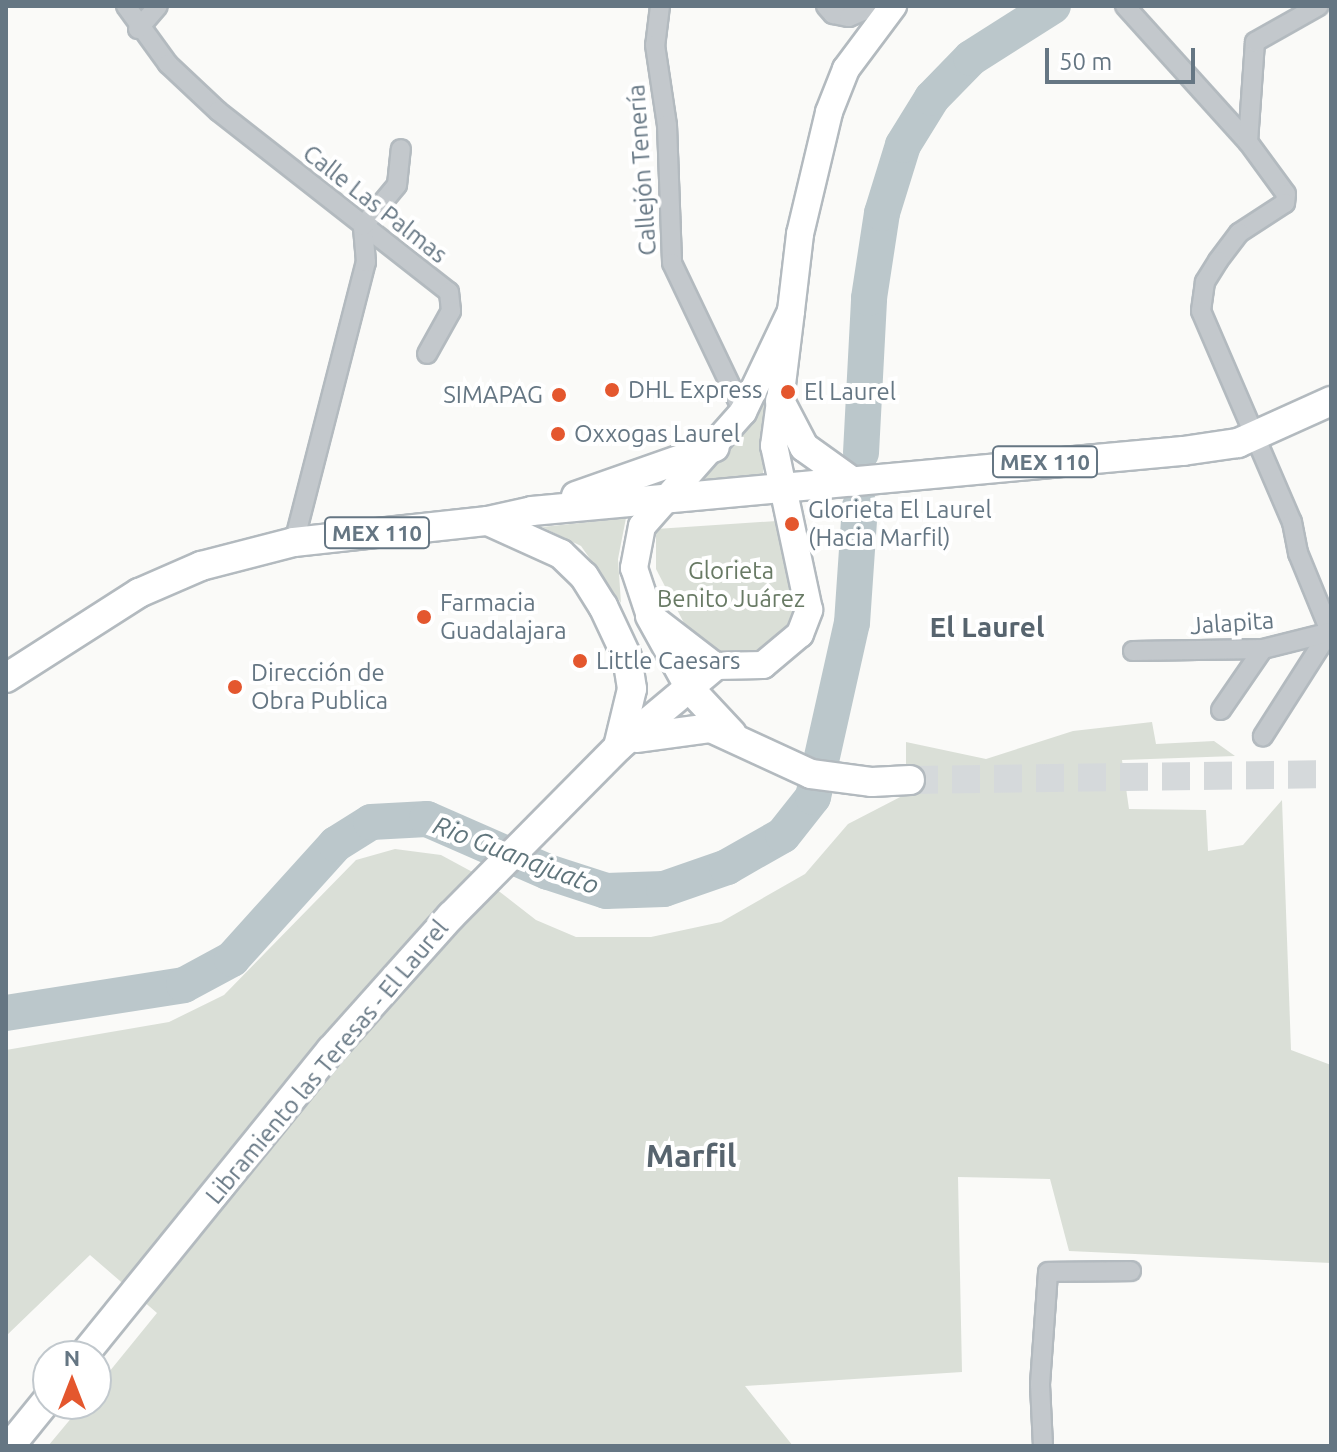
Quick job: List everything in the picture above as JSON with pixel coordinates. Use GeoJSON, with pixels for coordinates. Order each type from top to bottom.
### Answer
{"type":"FeatureCollection","features":[{"type":"Feature","properties":{"kind":"main road"},"geometry":{"type":"LineString","coordinates":[[650,616],[715,666],[763,665],[800,634],[809,610],[807,595],[779,489],[774,446],[800,234],[829,112],[846,69],[893,6]]}},
{"type":"Feature","properties":{"kind":"main road"},"geometry":{"type":"LineString","coordinates":[[791,311],[743,412],[642,526],[634,568],[650,616],[691,690],[732,734],[787,764],[844,780],[910,780]]}},
{"type":"Feature","properties":{"kind":"main road"},"geometry":{"type":"LineString","coordinates":[[780,401],[804,447],[853,482]]}},
{"type":"Feature","properties":{"kind":"main road","name":"MEX 110"},"geometry":{"type":"LineString","coordinates":[[6,678],[139,593],[201,566],[294,542],[488,521],[532,511],[853,482],[1251,440],[1331,401]]}},
{"type":"Feature","properties":{"kind":"main road"},"geometry":{"type":"LineString","coordinates":[[1251,440],[1331,414]]}},
{"type":"Feature","properties":{"kind":"main road"},"geometry":{"type":"LineString","coordinates":[[532,511],[715,447]]}},
{"type":"Feature","properties":{"kind":"main road"},"geometry":{"type":"LineString","coordinates":[[488,521],[561,554],[584,576],[603,606],[627,657],[632,689],[618,747]]}},
{"type":"Feature","properties":{"kind":"main road","name":"Libramiento las Teresas - El Laurel"},"geometry":{"type":"LineString","coordinates":[[96,1340],[331,1050],[451,916],[618,747],[691,690],[715,666]]}},
{"type":"Feature","properties":{"kind":"main road"},"geometry":{"type":"LineString","coordinates":[[618,747],[647,733],[691,727],[732,734]]}},
{"type":"Feature","properties":{"kind":"main road"},"geometry":{"type":"LineString","coordinates":[[10,1446],[32,1419]]}},
{"type":"Feature","properties":{"kind":"street","name":"Calle Las Palmas"},"geometry":{"type":"LineString","coordinates":[[126,6],[138,29],[218,111],[449,292],[451,311],[427,354]]}},
{"type":"Feature","properties":{"kind":"street"},"geometry":{"type":"LineString","coordinates":[[138,29],[158,6]]}},
{"type":"Feature","properties":{"kind":"street","name":"Callejón Tenería"},"geometry":{"type":"LineString","coordinates":[[660,6],[655,45],[667,125],[672,263],[743,412]]}},
{"type":"Feature","properties":{"kind":"street"},"geometry":{"type":"LineString","coordinates":[[826,6],[833,14],[849,17],[875,6]]}},
{"type":"Feature","properties":{"kind":"street"},"geometry":{"type":"LineString","coordinates":[[1248,142],[1255,42],[1319,6]]}},
{"type":"Feature","properties":{"kind":"street"},"geometry":{"type":"LineString","coordinates":[[1126,7],[1248,142],[1286,194],[1285,203],[1239,233],[1205,282],[1201,311],[1330,631],[1263,736]]}},
{"type":"Feature","properties":{"kind":"street"},"geometry":{"type":"LineString","coordinates":[[294,542],[366,262],[363,226],[397,185],[401,149]]}},
{"type":"Feature","properties":{"kind":"street","name":"Jalapita"},"geometry":{"type":"LineString","coordinates":[[1133,651],[1263,649],[1330,631]]}},
{"type":"Feature","properties":{"kind":"street"},"geometry":{"type":"LineString","coordinates":[[1221,710],[1263,649]]}},
{"type":"Feature","properties":{"kind":"street"},"geometry":{"type":"LineString","coordinates":[[1043,1446],[1040,1384],[1048,1272],[1131,1271]]}},
{"type":"Feature","properties":{"kind":"green space"},"geometry":{"type":"Polygon","coordinates":[[[771,393],[764,426],[763,476],[694,481],[771,393]]]}},
{"type":"Feature","properties":{"kind":"green space"},"geometry":{"type":"Polygon","coordinates":[[[626,518],[618,559],[621,603],[581,546],[542,527],[626,518]]]}},
{"type":"Feature","properties":{"kind":"green space","name":"Glorieta Benito Juárez"},"geometry":{"type":"Polygon","coordinates":[[[777,521],[797,606],[794,622],[769,652],[730,660],[697,643],[685,625],[656,569],[656,529],[777,521]]]}},
{"type":"Feature","properties":{"kind":"green space"},"geometry":{"type":"Polygon","coordinates":[[[1152,722],[1156,744],[1214,741],[1235,756],[1122,760],[1129,809],[1206,810],[1208,851],[1243,845],[1282,800],[1291,1050],[1331,1065],[1331,1263],[1069,1251],[1050,1179],[958,1177],[962,1372],[745,1386],[793,1446],[48,1446],[70,1420],[112,1420],[112,1368],[157,1313],[90,1255],[6,1336],[6,1050],[169,1022],[224,995],[356,860],[395,849],[441,855],[478,875],[536,920],[576,937],[651,937],[721,922],[805,874],[848,824],[906,794],[906,742],[986,759],[1073,731],[1152,722]]]}},
{"type":"Feature","properties":{"kind":"waterway"},"geometry":{"type":"LineString","coordinates":[[861,453],[869,298],[882,213],[903,145],[932,98],[971,58],[1053,6]]}},
{"type":"Feature","properties":{"kind":"waterway","name":"Rio Guanajuato"},"geometry":{"type":"LineString","coordinates":[[6,1013],[184,985],[232,959],[336,844],[371,822],[427,819],[548,872],[606,891],[664,889],[727,867],[783,835],[813,797],[852,623],[860,506]]}},
{"type":"Feature","properties":{"kind":"tunnel"},"geometry":{"type":"LineString","coordinates":[[910,780],[1331,774]]}},
{"type":"Feature","properties":{"kind":"place","name":"DHL Express"},"geometry":{"type":"Point","coordinates":[612,390]}},
{"type":"Feature","properties":{"kind":"place","name":"El Laurel"},"geometry":{"type":"Point","coordinates":[788,392]}},
{"type":"Feature","properties":{"kind":"place","name":"SIMAPAG"},"geometry":{"type":"Point","coordinates":[559,395]}},
{"type":"Feature","properties":{"kind":"place","name":"Oxxogas Laurel"},"geometry":{"type":"Point","coordinates":[558,434]}},
{"type":"Feature","properties":{"kind":"place","name":"Glorieta El Laurel (Hacia Marfil)"},"geometry":{"type":"Point","coordinates":[792,524]}},
{"type":"Feature","properties":{"kind":"place","name":"Farmacia Guadalajara"},"geometry":{"type":"Point","coordinates":[424,617]}},
{"type":"Feature","properties":{"kind":"place","name":"Little Caesars"},"geometry":{"type":"Point","coordinates":[580,661]}},
{"type":"Feature","properties":{"kind":"place","name":"Dirección de Obra Publica"},"geometry":{"type":"Point","coordinates":[235,687]}},
{"type":"Feature","properties":{"kind":"district","name":"El Laurel"},"geometry":{"type":"Point","coordinates":[987,627]}},
{"type":"Feature","properties":{"kind":"district","name":"Marfil"},"geometry":{"type":"Point","coordinates":[691,1155]}}]}
